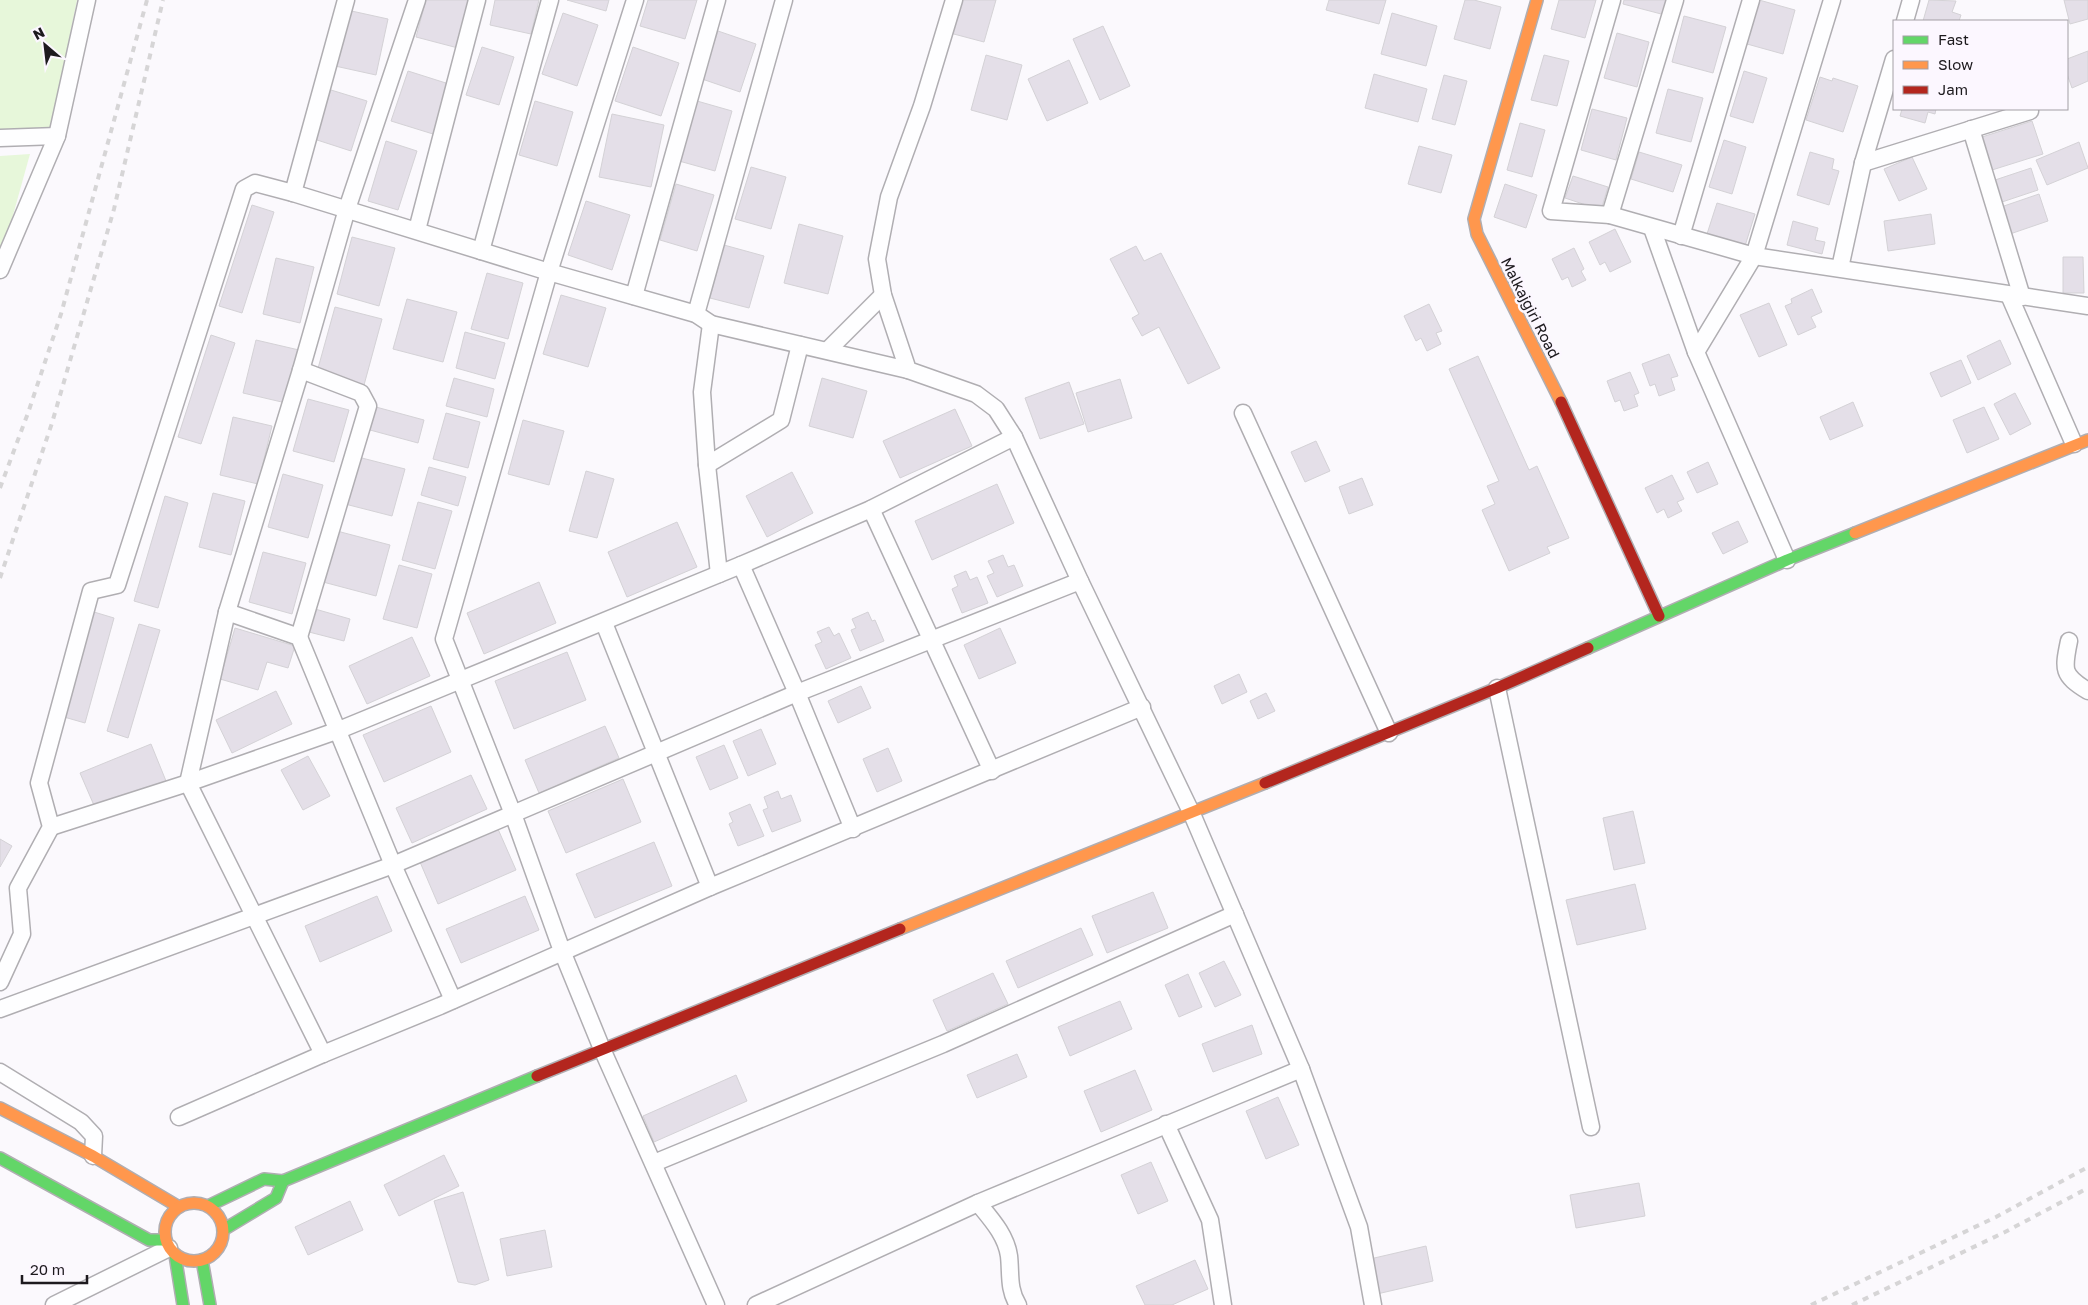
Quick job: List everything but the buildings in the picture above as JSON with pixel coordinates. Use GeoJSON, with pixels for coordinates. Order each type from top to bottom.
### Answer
{"type":"FeatureCollection","features":[{"type":"Feature","properties":{"kind":"street"},"geometry":{"type":"LineString","coordinates":[[0,270],[57,136],[87,0]]}},
{"type":"Feature","properties":{"kind":"street"},"geometry":{"type":"LineString","coordinates":[[293,193],[346,0]]}},
{"type":"Feature","properties":{"kind":"street"},"geometry":{"type":"LineString","coordinates":[[323,1054],[253,918],[188,784],[227,612],[301,370],[347,209],[417,0]]}},
{"type":"Feature","properties":{"kind":"street"},"geometry":{"type":"LineString","coordinates":[[417,230],[477,0]]}},
{"type":"Feature","properties":{"kind":"street"},"geometry":{"type":"LineString","coordinates":[[481,251],[550,0]]}},
{"type":"Feature","properties":{"kind":"street"},"geometry":{"type":"LineString","coordinates":[[635,0],[549,272],[444,638],[513,814],[562,951],[602,1049],[716,1305]]}},
{"type":"Feature","properties":{"kind":"street"},"geometry":{"type":"LineString","coordinates":[[634,296],[717,0]]}},
{"type":"Feature","properties":{"kind":"street"},"geometry":{"type":"LineString","coordinates":[[696,314],[784,0]]}},
{"type":"Feature","properties":{"kind":"street"},"geometry":{"type":"LineString","coordinates":[[908,370],[883,295],[877,259],[889,198],[922,106],[954,0]]}},
{"type":"Feature","properties":{"kind":"street","name":"Malkajgiri Road"},"geometry":{"type":"LineString","coordinates":[[1537,0],[1474,219],[1477,234],[1571,422],[1659,616]]}},
{"type":"Feature","properties":{"kind":"street"},"geometry":{"type":"LineString","coordinates":[[1612,0],[1551,212],[1610,215],[1754,256],[2088,306]]}},
{"type":"Feature","properties":{"kind":"street"},"geometry":{"type":"LineString","coordinates":[[1610,215],[1675,0]]}},
{"type":"Feature","properties":{"kind":"street"},"geometry":{"type":"LineString","coordinates":[[1681,236],[1751,0]]}},
{"type":"Feature","properties":{"kind":"street"},"geometry":{"type":"LineString","coordinates":[[1696,352],[1754,256],[1832,0]]}},
{"type":"Feature","properties":{"kind":"street"},"geometry":{"type":"LineString","coordinates":[[1905,20],[1911,0]]}},
{"type":"Feature","properties":{"kind":"street"},"geometry":{"type":"LineString","coordinates":[[1840,268],[1864,164],[1893,62]]}},
{"type":"Feature","properties":{"kind":"street"},"geometry":{"type":"LineString","coordinates":[[1864,164],[2030,111]]}},
{"type":"Feature","properties":{"kind":"street"},"geometry":{"type":"LineString","coordinates":[[208,1206],[264,1179],[283,1181],[602,1049],[1192,814],[1497,688],[1787,560],[2081,442],[2015,296],[1971,130]]}},
{"type":"Feature","properties":{"kind":"street"},"geometry":{"type":"LineString","coordinates":[[0,138],[57,136]]}},
{"type":"Feature","properties":{"kind":"street"},"geometry":{"type":"LineString","coordinates":[[0,982],[22,934],[18,888],[51,827],[39,783],[90,591],[117,585],[239,201],[244,189],[256,183],[417,230],[549,272],[696,314],[711,324],[908,370],[976,394],[996,409],[1014,437],[1080,581],[1192,814],[1301,1070],[1359,1227],[1373,1305]]}},
{"type":"Feature","properties":{"kind":"street"},"geometry":{"type":"LineString","coordinates":[[1652,228],[1696,352],[1787,560]]}},
{"type":"Feature","properties":{"kind":"street"},"geometry":{"type":"LineString","coordinates":[[828,350],[883,295]]}},
{"type":"Feature","properties":{"kind":"street"},"geometry":{"type":"LineString","coordinates":[[711,324],[702,392],[707,465],[719,574]]}},
{"type":"Feature","properties":{"kind":"street"},"geometry":{"type":"LineString","coordinates":[[707,465],[781,420],[800,345]]}},
{"type":"Feature","properties":{"kind":"street"},"geometry":{"type":"LineString","coordinates":[[301,370],[361,393],[368,406],[299,637],[339,730],[393,865],[453,1000]]}},
{"type":"Feature","properties":{"kind":"street"},"geometry":{"type":"LineString","coordinates":[[1243,413],[1389,733]]}},
{"type":"Feature","properties":{"kind":"street"},"geometry":{"type":"LineString","coordinates":[[51,827],[188,784],[339,730],[604,623],[871,508],[1014,437]]}},
{"type":"Feature","properties":{"kind":"street"},"geometry":{"type":"LineString","coordinates":[[871,508],[992,771]]}},
{"type":"Feature","properties":{"kind":"street"},"geometry":{"type":"LineString","coordinates":[[740,566],[797,693],[853,829]]}},
{"type":"Feature","properties":{"kind":"street"},"geometry":{"type":"LineString","coordinates":[[0,1009],[253,918],[393,865],[797,693],[1080,581]]}},
{"type":"Feature","properties":{"kind":"street"},"geometry":{"type":"LineString","coordinates":[[227,612],[299,637]]}},
{"type":"Feature","properties":{"kind":"street"},"geometry":{"type":"LineString","coordinates":[[604,623],[710,887]]}},
{"type":"Feature","properties":{"kind":"street"},"geometry":{"type":"LineString","coordinates":[[2069,641],[2064,663],[2070,680],[2088,691]]}},
{"type":"Feature","properties":{"kind":"street"},"geometry":{"type":"LineString","coordinates":[[1497,688],[1591,1127]]}},
{"type":"Feature","properties":{"kind":"street"},"geometry":{"type":"LineString","coordinates":[[179,1117],[453,1000],[710,887],[1142,707]]}},
{"type":"Feature","properties":{"kind":"street"},"geometry":{"type":"LineString","coordinates":[[654,1163],[943,1044],[1235,914]]}},
{"type":"Feature","properties":{"kind":"street"},"geometry":{"type":"LineString","coordinates":[[756,1305],[978,1203],[1301,1070]]}},
{"type":"Feature","properties":{"kind":"street"},"geometry":{"type":"LineString","coordinates":[[0,1072],[81,1122],[94,1136],[93,1156]]}},
{"type":"Feature","properties":{"kind":"street"},"geometry":{"type":"LineString","coordinates":[[0,1108],[93,1156],[179,1207]]}},
{"type":"Feature","properties":{"kind":"street"},"geometry":{"type":"LineString","coordinates":[[1166,1124],[1210,1220],[1224,1305]]}},
{"type":"Feature","properties":{"kind":"street"},"geometry":{"type":"LineString","coordinates":[[0,1158],[149,1240],[170,1248],[183,1260],[202,1260],[211,1256],[218,1249],[224,1230],[221,1220],[208,1206],[198,1203],[179,1207],[166,1221],[170,1248],[183,1305]]}},
{"type":"Feature","properties":{"kind":"street"},"geometry":{"type":"LineString","coordinates":[[224,1230],[276,1198],[283,1181]]}},
{"type":"Feature","properties":{"kind":"street"},"geometry":{"type":"LineString","coordinates":[[978,1203],[997,1224],[1009,1254],[1011,1294],[1018,1305]]}},
{"type":"Feature","properties":{"kind":"street"},"geometry":{"type":"LineString","coordinates":[[54,1305],[170,1248]]}},
{"type":"Feature","properties":{"kind":"street"},"geometry":{"type":"LineString","coordinates":[[202,1260],[210,1305]]}},
{"type":"Feature","properties":{"kind":"green space"},"geometry":{"type":"Polygon","coordinates":[[[0,0],[77,0],[51,129],[0,130],[0,0]]]}},
{"type":"Feature","properties":{"kind":"green space"},"geometry":{"type":"Polygon","coordinates":[[[30,154],[0,262],[0,156],[30,154]]]}},
{"type":"Feature","properties":{"kind":"railway"},"geometry":{"type":"LineString","coordinates":[[0,488],[28,413],[61,314],[147,0]]}},
{"type":"Feature","properties":{"kind":"railway"},"geometry":{"type":"LineString","coordinates":[[0,578],[52,423],[114,209],[163,0]]}},
{"type":"Feature","properties":{"kind":"railway"},"geometry":{"type":"LineString","coordinates":[[1811,1305],[1996,1217],[2088,1167]]}},
{"type":"Feature","properties":{"kind":"railway"},"geometry":{"type":"LineString","coordinates":[[1852,1305],[2005,1232],[2088,1188]]}},
{"type":"Feature","properties":{"kind":"traffic: fast"},"geometry":{"type":"LineString","coordinates":[[1588,648],[1787,560],[1855,533]]}},
{"type":"Feature","properties":{"kind":"traffic: fast"},"geometry":{"type":"LineString","coordinates":[[208,1206],[264,1179],[283,1181],[537,1076]]}},
{"type":"Feature","properties":{"kind":"traffic: fast"},"geometry":{"type":"LineString","coordinates":[[0,1158],[149,1240],[165,1240]]}},
{"type":"Feature","properties":{"kind":"traffic: fast"},"geometry":{"type":"LineString","coordinates":[[223,1230],[276,1198],[283,1181]]}},
{"type":"Feature","properties":{"kind":"traffic: fast"},"geometry":{"type":"LineString","coordinates":[[175,1255],[183,1305]]}},
{"type":"Feature","properties":{"kind":"traffic: fast"},"geometry":{"type":"LineString","coordinates":[[202,1260],[210,1305]]}},
{"type":"Feature","properties":{"kind":"traffic: slow"},"geometry":{"type":"LineString","coordinates":[[1537,0],[1474,219],[1477,234],[1561,402]]}},
{"type":"Feature","properties":{"kind":"traffic: slow"},"geometry":{"type":"LineString","coordinates":[[1855,533],[2088,440]]}},
{"type":"Feature","properties":{"kind":"traffic: slow"},"geometry":{"type":"LineString","coordinates":[[900,929],[1265,783]]}},
{"type":"Feature","properties":{"kind":"traffic: slow"},"geometry":{"type":"LineString","coordinates":[[0,1108],[93,1156],[179,1207]]}},
{"type":"Feature","properties":{"kind":"traffic: slow"},"geometry":{"type":"LineString","coordinates":[[188,1203],[200,1203],[215,1211],[223,1226],[223,1232],[223,1238],[215,1253],[200,1261],[188,1261],[173,1253],[165,1238],[165,1226],[173,1211],[188,1203]]}},
{"type":"Feature","properties":{"kind":"traffic: jam"},"geometry":{"type":"LineString","coordinates":[[1561,402],[1659,616]]}},
{"type":"Feature","properties":{"kind":"traffic: jam"},"geometry":{"type":"LineString","coordinates":[[1265,783],[1497,688],[1588,648]]}},
{"type":"Feature","properties":{"kind":"traffic: jam"},"geometry":{"type":"LineString","coordinates":[[537,1076],[900,929]]}}]}
